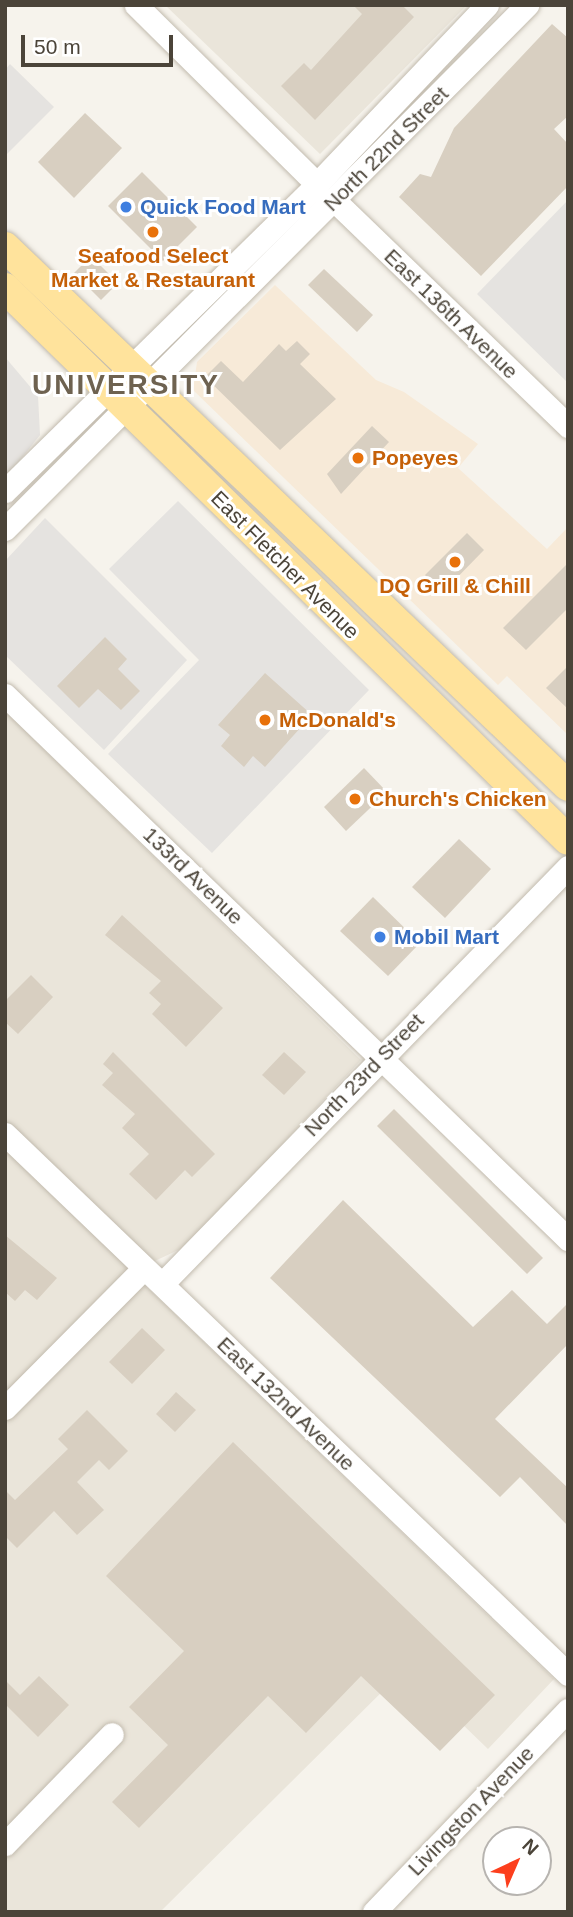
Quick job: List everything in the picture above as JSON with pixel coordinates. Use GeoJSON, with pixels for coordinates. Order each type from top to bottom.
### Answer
{"type":"FeatureCollection","features":[{"type":"Feature","properties":{"kind":"main road","name":"East Fletcher Avenue"},"geometry":{"type":"LineString","coordinates":[[5,247],[568,786]]}},
{"type":"Feature","properties":{"kind":"main road","name":"East Fletcher Avenue"},"geometry":{"type":"LineString","coordinates":[[5,288],[568,839]]}},
{"type":"Feature","properties":{"kind":"street"},"geometry":{"type":"LineString","coordinates":[[136,5],[317,184]]}},
{"type":"Feature","properties":{"kind":"street","name":"North 22nd Street"},"geometry":{"type":"LineString","coordinates":[[5,529],[116,396],[487,5]]}},
{"type":"Feature","properties":{"kind":"street","name":"North 22nd Street"},"geometry":{"type":"LineString","coordinates":[[137,374],[335,201],[527,5]]}},
{"type":"Feature","properties":{"kind":"street","name":"East 136th Avenue"},"geometry":{"type":"LineString","coordinates":[[335,201],[568,426]]}},
{"type":"Feature","properties":{"kind":"street","name":"North 22nd Street"},"geometry":{"type":"LineString","coordinates":[[5,491],[116,396]]}},
{"type":"Feature","properties":{"kind":"street","name":"133rd Avenue"},"geometry":{"type":"LineString","coordinates":[[5,695],[568,1239]]}},
{"type":"Feature","properties":{"kind":"street","name":"North 23rd Street"},"geometry":{"type":"LineString","coordinates":[[162,1284],[568,867]]}},
{"type":"Feature","properties":{"kind":"street","name":"East 132nd Avenue"},"geometry":{"type":"LineString","coordinates":[[5,1134],[568,1674]]}},
{"type":"Feature","properties":{"kind":"street"},"geometry":{"type":"LineString","coordinates":[[5,1408],[144,1268]]}},
{"type":"Feature","properties":{"kind":"street","name":"Livingston Avenue"},"geometry":{"type":"LineString","coordinates":[[374,1912],[568,1710]]}},
{"type":"Feature","properties":{"kind":"street"},"geometry":{"type":"LineString","coordinates":[[5,1844],[112,1734]]}},
{"type":"Feature","properties":{"kind":"shaded area"},"geometry":{"type":"Polygon","coordinates":[[[165,5],[467,5],[320,154],[165,5]]]}},
{"type":"Feature","properties":{"kind":"shaded area"},"geometry":{"type":"Polygon","coordinates":[[[10,64],[54,107],[5,156],[5,70],[10,64]]]}},
{"type":"Feature","properties":{"kind":"shaded area"},"geometry":{"type":"Polygon","coordinates":[[[568,200],[568,383],[477,294],[568,200]]]}},
{"type":"Feature","properties":{"kind":"shaded area"},"geometry":{"type":"Polygon","coordinates":[[[275,285],[376,380],[404,392],[478,444],[458,468],[547,549],[568,527],[568,735],[507,676],[498,685],[193,390],[197,362],[275,285]]]}},
{"type":"Feature","properties":{"kind":"shaded area"},"geometry":{"type":"Polygon","coordinates":[[[5,357],[38,396],[40,435],[5,479],[5,357]]]}},
{"type":"Feature","properties":{"kind":"shaded area"},"geometry":{"type":"Polygon","coordinates":[[[178,501],[369,690],[212,853],[108,754],[199,660],[109,569],[178,501]]]}},
{"type":"Feature","properties":{"kind":"shaded area"},"geometry":{"type":"Polygon","coordinates":[[[45,518],[187,660],[104,750],[5,655],[5,561],[45,518]]]}},
{"type":"Feature","properties":{"kind":"shaded area"},"geometry":{"type":"Polygon","coordinates":[[[5,711],[361,1060],[187,1246],[131,1272],[554,1679],[488,1749],[405,1669],[160,1912],[5,1912],[5,711]]]}},
{"type":"Feature","properties":{"kind":"building"},"geometry":{"type":"Polygon","coordinates":[[[353,5],[402,5],[414,17],[315,120],[281,86],[304,63],[311,70],[362,14],[353,5]]]}},
{"type":"Feature","properties":{"kind":"building"},"geometry":{"type":"Polygon","coordinates":[[[552,24],[568,38],[568,116],[554,129],[568,144],[568,186],[481,276],[399,197],[420,174],[431,177],[454,128],[552,24]]]}},
{"type":"Feature","properties":{"kind":"building"},"geometry":{"type":"Polygon","coordinates":[[[85,113],[122,148],[74,198],[38,162],[85,113]]]}},
{"type":"Feature","properties":{"kind":"building"},"geometry":{"type":"Polygon","coordinates":[[[142,172],[197,227],[163,261],[108,206],[142,172]]]}},
{"type":"Feature","properties":{"kind":"building"},"geometry":{"type":"Polygon","coordinates":[[[91,256],[118,283],[101,300],[74,273],[91,256]]]}},
{"type":"Feature","properties":{"kind":"building"},"geometry":{"type":"Polygon","coordinates":[[[324,269],[373,315],[357,332],[308,285],[324,269]]]}},
{"type":"Feature","properties":{"kind":"building"},"geometry":{"type":"Polygon","coordinates":[[[297,341],[310,354],[300,364],[336,399],[280,450],[205,377],[221,361],[243,382],[279,344],[286,351],[297,341]]]}},
{"type":"Feature","properties":{"kind":"building","name":"Popeyes"},"geometry":{"type":"Polygon","coordinates":[[[372,426],[389,442],[341,494],[327,474],[372,426]]]}},
{"type":"Feature","properties":{"kind":"building","name":"DQ Grill & Chill"},"geometry":{"type":"Polygon","coordinates":[[[467,533],[484,550],[442,593],[425,575],[467,533]]]}},
{"type":"Feature","properties":{"kind":"building"},"geometry":{"type":"Polygon","coordinates":[[[568,563],[568,608],[526,650],[503,628],[568,563]]]}},
{"type":"Feature","properties":{"kind":"building"},"geometry":{"type":"Polygon","coordinates":[[[105,637],[127,659],[118,669],[140,691],[121,710],[98,689],[79,708],[57,686],[105,637]]]}},
{"type":"Feature","properties":{"kind":"building"},"geometry":{"type":"Polygon","coordinates":[[[568,666],[568,709],[546,688],[568,666]]]}},
{"type":"Feature","properties":{"kind":"building","name":"McDonald's"},"geometry":{"type":"Polygon","coordinates":[[[265,673],[312,715],[265,767],[253,756],[244,767],[221,746],[230,735],[218,725],[265,673]]]}},
{"type":"Feature","properties":{"kind":"building","name":"Church's Chicken"},"geometry":{"type":"Polygon","coordinates":[[[364,768],[387,792],[346,831],[324,807],[364,768]]]}},
{"type":"Feature","properties":{"kind":"building"},"geometry":{"type":"Polygon","coordinates":[[[459,839],[491,869],[445,918],[412,887],[459,839]]]}},
{"type":"Feature","properties":{"kind":"building","name":"Mobil Mart"},"geometry":{"type":"Polygon","coordinates":[[[373,897],[420,943],[388,976],[340,931],[373,897]]]}},
{"type":"Feature","properties":{"kind":"building"},"geometry":{"type":"Polygon","coordinates":[[[122,915],[223,1008],[186,1047],[152,1014],[161,1004],[149,993],[161,981],[105,935],[122,915]]]}},
{"type":"Feature","properties":{"kind":"building"},"geometry":{"type":"Polygon","coordinates":[[[31,975],[53,997],[18,1034],[5,1022],[5,1001],[31,975]]]}},
{"type":"Feature","properties":{"kind":"building"},"geometry":{"type":"Polygon","coordinates":[[[113,1052],[215,1154],[192,1177],[185,1170],[156,1200],[129,1174],[149,1154],[122,1128],[135,1114],[102,1085],[113,1073],[103,1064],[113,1052]]]}},
{"type":"Feature","properties":{"kind":"building"},"geometry":{"type":"Polygon","coordinates":[[[284,1052],[306,1072],[284,1095],[262,1075],[284,1052]]]}},
{"type":"Feature","properties":{"kind":"building"},"geometry":{"type":"Polygon","coordinates":[[[394,1109],[543,1258],[527,1274],[377,1126],[394,1109]]]}},
{"type":"Feature","properties":{"kind":"building"},"geometry":{"type":"Polygon","coordinates":[[[343,1200],[473,1327],[512,1290],[547,1324],[568,1303],[568,1344],[495,1419],[568,1488],[568,1526],[520,1477],[500,1497],[270,1278],[343,1200]]]}},
{"type":"Feature","properties":{"kind":"building"},"geometry":{"type":"Polygon","coordinates":[[[5,1235],[57,1278],[37,1300],[25,1290],[15,1301],[5,1292],[5,1235]]]}},
{"type":"Feature","properties":{"kind":"building"},"geometry":{"type":"Polygon","coordinates":[[[142,1328],[165,1350],[132,1384],[109,1362],[142,1328]]]}},
{"type":"Feature","properties":{"kind":"building"},"geometry":{"type":"Polygon","coordinates":[[[176,1392],[196,1410],[175,1432],[156,1414],[176,1392]]]}},
{"type":"Feature","properties":{"kind":"building"},"geometry":{"type":"Polygon","coordinates":[[[87,1410],[128,1451],[109,1470],[99,1460],[77,1482],[104,1510],[77,1535],[54,1511],[17,1548],[5,1536],[5,1490],[15,1500],[68,1449],[58,1439],[87,1410]]]}},
{"type":"Feature","properties":{"kind":"building"},"geometry":{"type":"Polygon","coordinates":[[[233,1442],[495,1695],[440,1751],[361,1676],[306,1733],[268,1696],[139,1828],[112,1802],[168,1745],[129,1707],[184,1651],[106,1576],[233,1442]]]}},
{"type":"Feature","properties":{"kind":"building"},"geometry":{"type":"Polygon","coordinates":[[[39,1676],[69,1705],[38,1737],[5,1704],[5,1680],[20,1695],[39,1676]]]}},
{"type":"Feature","properties":{"kind":"place","name":"Quick Food Mart"},"geometry":{"type":"Point","coordinates":[126,207]}},
{"type":"Feature","properties":{"kind":"place","name":"Seafood Select Market & Restaurant"},"geometry":{"type":"Point","coordinates":[153,232]}},
{"type":"Feature","properties":{"kind":"place","name":"Popeyes"},"geometry":{"type":"Point","coordinates":[358,458]}},
{"type":"Feature","properties":{"kind":"place","name":"DQ Grill & Chill"},"geometry":{"type":"Point","coordinates":[455,562]}},
{"type":"Feature","properties":{"kind":"place","name":"McDonald's"},"geometry":{"type":"Point","coordinates":[265,720]}},
{"type":"Feature","properties":{"kind":"place","name":"Church's Chicken"},"geometry":{"type":"Point","coordinates":[355,799]}},
{"type":"Feature","properties":{"kind":"place","name":"Mobil Mart"},"geometry":{"type":"Point","coordinates":[380,937]}},
{"type":"Feature","properties":{"kind":"district","name":"UNIVERSITY"},"geometry":{"type":"Point","coordinates":[126,385]}}]}
